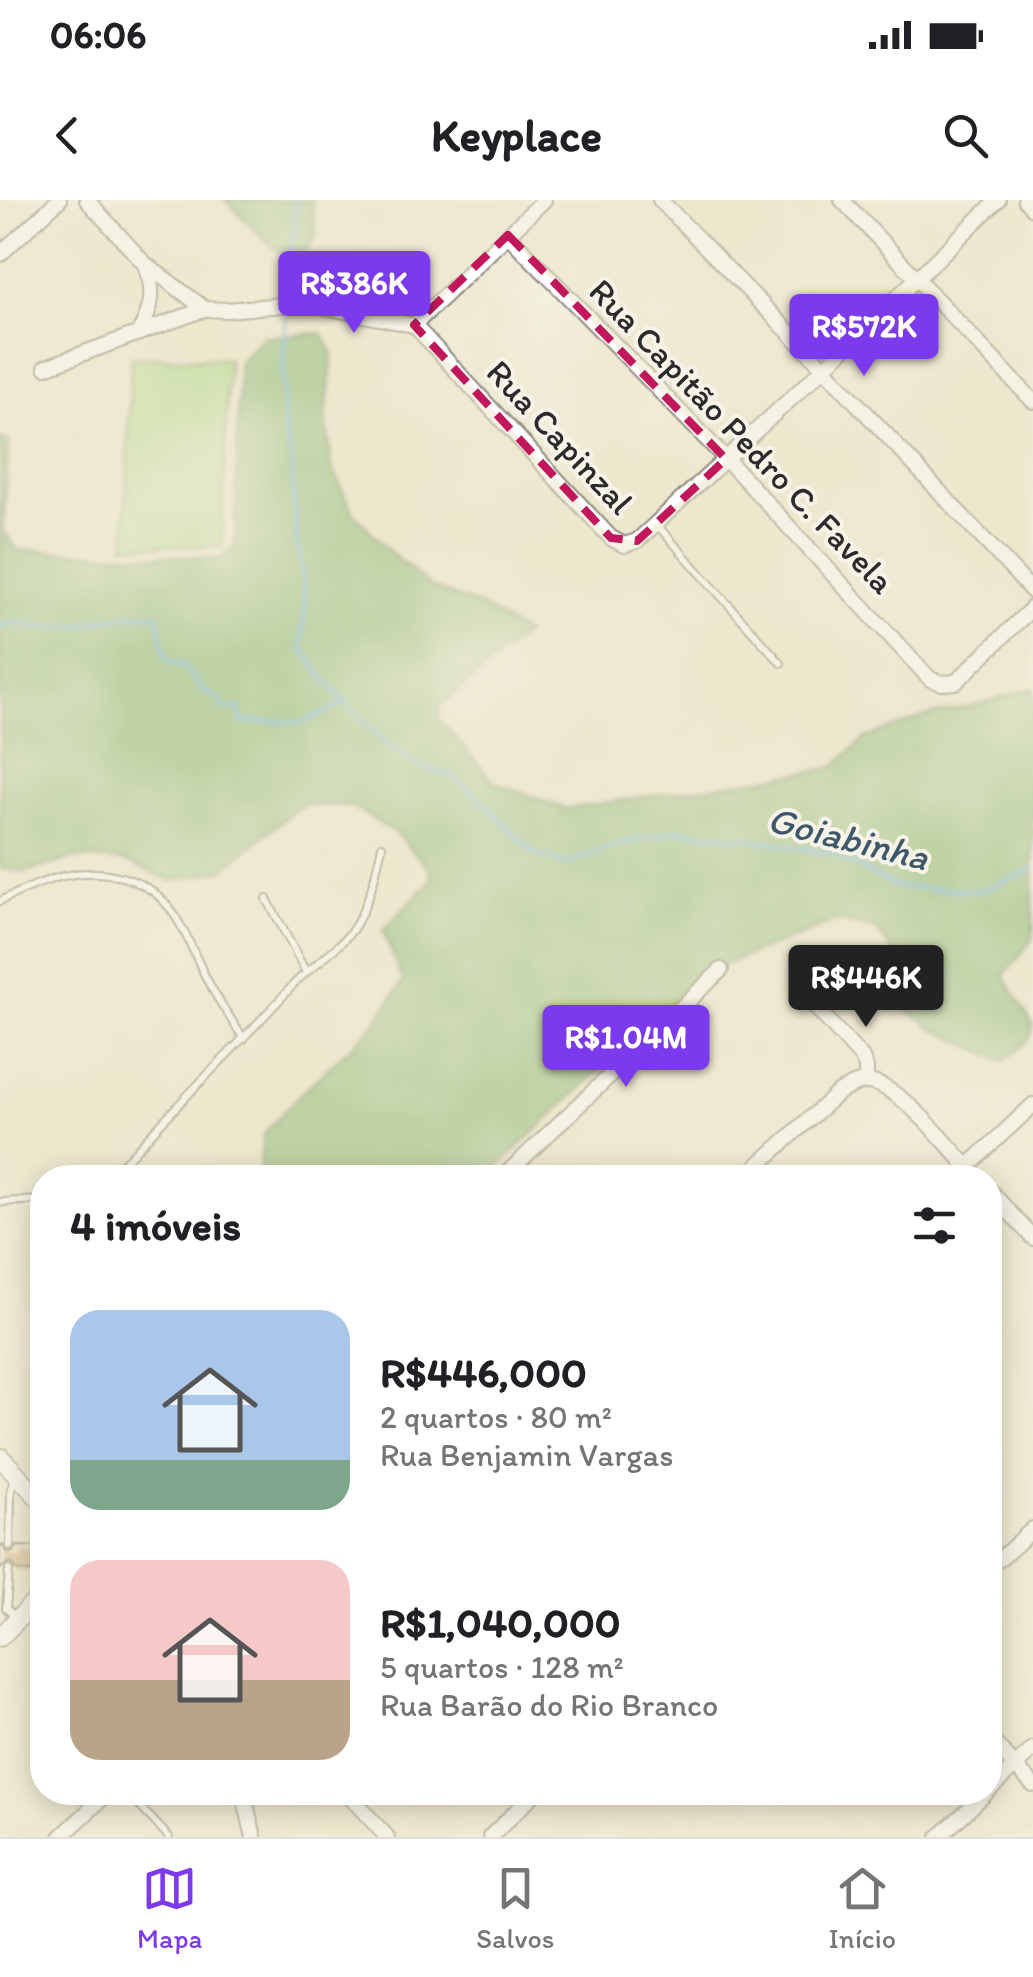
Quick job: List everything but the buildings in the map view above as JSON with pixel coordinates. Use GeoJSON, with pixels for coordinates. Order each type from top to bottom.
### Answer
{"type":"FeatureCollection","features":[{"type":"Feature","properties":{"kind":"street"},"geometry":{"type":"LineString","coordinates":[[0,254],[59,200]]}},
{"type":"Feature","properties":{"kind":"street"},"geometry":{"type":"LineString","coordinates":[[86,200],[144,264],[205,309]]}},
{"type":"Feature","properties":{"kind":"street"},"geometry":{"type":"LineString","coordinates":[[46,367],[205,309],[304,303],[414,326],[544,200]]}},
{"type":"Feature","properties":{"kind":"street"},"geometry":{"type":"LineString","coordinates":[[660,200],[824,368],[1033,592]]}},
{"type":"Feature","properties":{"kind":"street"},"geometry":{"type":"LineString","coordinates":[[842,200],[1033,401]]}},
{"type":"Feature","properties":{"kind":"street"},"geometry":{"type":"LineString","coordinates":[[656,524],[998,200]]}},
{"type":"Feature","properties":{"kind":"street"},"geometry":{"type":"LineString","coordinates":[[1025,200],[1033,209]]}},
{"type":"Feature","properties":{"kind":"street","name":"Rua Capitão Pedro C. Favela"},"geometry":{"type":"LineString","coordinates":[[508,234],[930,679],[956,682],[1033,607]]}},
{"type":"Feature","properties":{"kind":"street"},"geometry":{"type":"LineString","coordinates":[[139,333],[152,300],[152,283],[144,264]]}},
{"type":"Feature","properties":{"kind":"street","name":"Rua Capinzal"},"geometry":{"type":"LineString","coordinates":[[414,326],[612,538],[624,545],[638,541],[656,524]]}},
{"type":"Feature","properties":{"kind":"street"},"geometry":{"type":"LineString","coordinates":[[516,1165],[721,970]]}},
{"type":"Feature","properties":{"kind":"street"},"geometry":{"type":"LineString","coordinates":[[811,1002],[862,1058],[866,1082]]}},
{"type":"Feature","properties":{"kind":"street"},"geometry":{"type":"LineString","coordinates":[[758,1165],[838,1092],[866,1082],[883,1085],[899,1095],[965,1165]]}},
{"type":"Feature","properties":{"kind":"street"},"geometry":{"type":"LineString","coordinates":[[978,1165],[1033,1105]]}},
{"type":"Feature","properties":{"kind":"street"},"geometry":{"type":"LineString","coordinates":[[1002,1205],[1033,1238]]}},
{"type":"Feature","properties":{"kind":"street"},"geometry":{"type":"LineString","coordinates":[[0,1457],[30,1488]]}},
{"type":"Feature","properties":{"kind":"street"},"geometry":{"type":"LineString","coordinates":[[1002,1557],[1033,1529]]}},
{"type":"Feature","properties":{"kind":"street"},"geometry":{"type":"LineString","coordinates":[[0,1638],[8,1610]]}},
{"type":"Feature","properties":{"kind":"street"},"geometry":{"type":"LineString","coordinates":[[1002,1778],[1033,1749]]}},
{"type":"Feature","properties":{"kind":"street"},"geometry":{"type":"LineString","coordinates":[[1002,1751],[1033,1785]]}},
{"type":"Feature","properties":{"kind":"street"},"geometry":{"type":"LineString","coordinates":[[61,1837],[94,1805]]}},
{"type":"Feature","properties":{"kind":"street"},"geometry":{"type":"LineString","coordinates":[[245,1805],[254,1837]]}},
{"type":"Feature","properties":{"kind":"street"},"geometry":{"type":"LineString","coordinates":[[358,1805],[387,1837]]}},
{"type":"Feature","properties":{"kind":"street"},"geometry":{"type":"LineString","coordinates":[[490,1837],[522,1805]]}},
{"type":"Feature","properties":{"kind":"street"},"geometry":{"type":"LineString","coordinates":[[939,1837],[973,1805]]}},
{"type":"Feature","properties":{"kind":"lane"},"geometry":{"type":"LineString","coordinates":[[656,524],[781,664]]}},
{"type":"Feature","properties":{"kind":"lane"},"geometry":{"type":"LineString","coordinates":[[122,1165],[354,927],[372,888],[382,846]]}},
{"type":"Feature","properties":{"kind":"lane"},"geometry":{"type":"LineString","coordinates":[[0,901],[32,885],[83,871],[115,874],[146,886],[168,904],[210,985],[244,1039]]}},
{"type":"Feature","properties":{"kind":"lane"},"geometry":{"type":"LineString","coordinates":[[267,900],[306,972]]}},
{"type":"Feature","properties":{"kind":"lane"},"geometry":{"type":"LineString","coordinates":[[0,1202],[30,1201]]}},
{"type":"Feature","properties":{"kind":"lane"},"geometry":{"type":"LineString","coordinates":[[10,1546],[15,1472]]}},
{"type":"Feature","properties":{"kind":"lane"},"geometry":{"type":"LineString","coordinates":[[0,1520],[10,1508]]}},
{"type":"Feature","properties":{"kind":"lane"},"geometry":{"type":"LineString","coordinates":[[8,1610],[9,1570]]}},
{"type":"Feature","properties":{"kind":"lane"},"geometry":{"type":"LineString","coordinates":[[138,1805],[169,1837]]}},
{"type":"Feature","properties":{"kind":"highlighted area"},"geometry":{"type":"Polygon","coordinates":[[[508,235],[726,459],[637,541],[611,538],[414,325],[508,235]]]}},
{"type":"Feature","properties":{"kind":"green space"},"geometry":{"type":"Polygon","coordinates":[[[225,200],[312,200],[316,237],[298,263],[271,245],[225,200]]]}},
{"type":"Feature","properties":{"kind":"green space"},"geometry":{"type":"Polygon","coordinates":[[[322,333],[333,353],[326,416],[332,468],[354,513],[390,552],[431,587],[480,606],[525,634],[440,706],[438,718],[494,782],[565,809],[832,768],[865,738],[920,718],[1033,688],[1033,938],[1004,976],[1033,1025],[1023,1046],[1003,1061],[934,1029],[898,1003],[899,961],[876,929],[836,921],[703,973],[500,1165],[260,1165],[263,1135],[297,1097],[374,1025],[403,982],[383,930],[431,880],[430,869],[394,832],[351,806],[301,805],[222,870],[172,881],[126,861],[75,858],[24,872],[0,868],[0,439],[9,441],[3,531],[18,550],[222,558],[235,546],[239,362],[262,337],[322,333]]]}},
{"type":"Feature","properties":{"kind":"green space"},"geometry":{"type":"Polygon","coordinates":[[[131,357],[228,359],[222,547],[125,545],[131,357]]]}},
{"type":"Feature","properties":{"kind":"waterway"},"geometry":{"type":"LineString","coordinates":[[288,301],[296,200]]}},
{"type":"Feature","properties":{"kind":"waterway","name":"Goiabinha"},"geometry":{"type":"LineString","coordinates":[[287,311],[284,429],[292,463],[305,606],[302,647],[324,679],[383,742],[420,767],[453,776],[533,852],[565,865],[613,846],[678,830],[832,854],[896,887],[982,891],[1033,869]]}},
{"type":"Feature","properties":{"kind":"waterway","name":"Goiabinha"},"geometry":{"type":"LineString","coordinates":[[0,627],[7,623],[78,626],[129,614],[158,614],[165,655],[172,663],[183,665],[204,692],[219,699],[223,708],[239,708],[242,722],[302,723],[346,703]]}}]}
